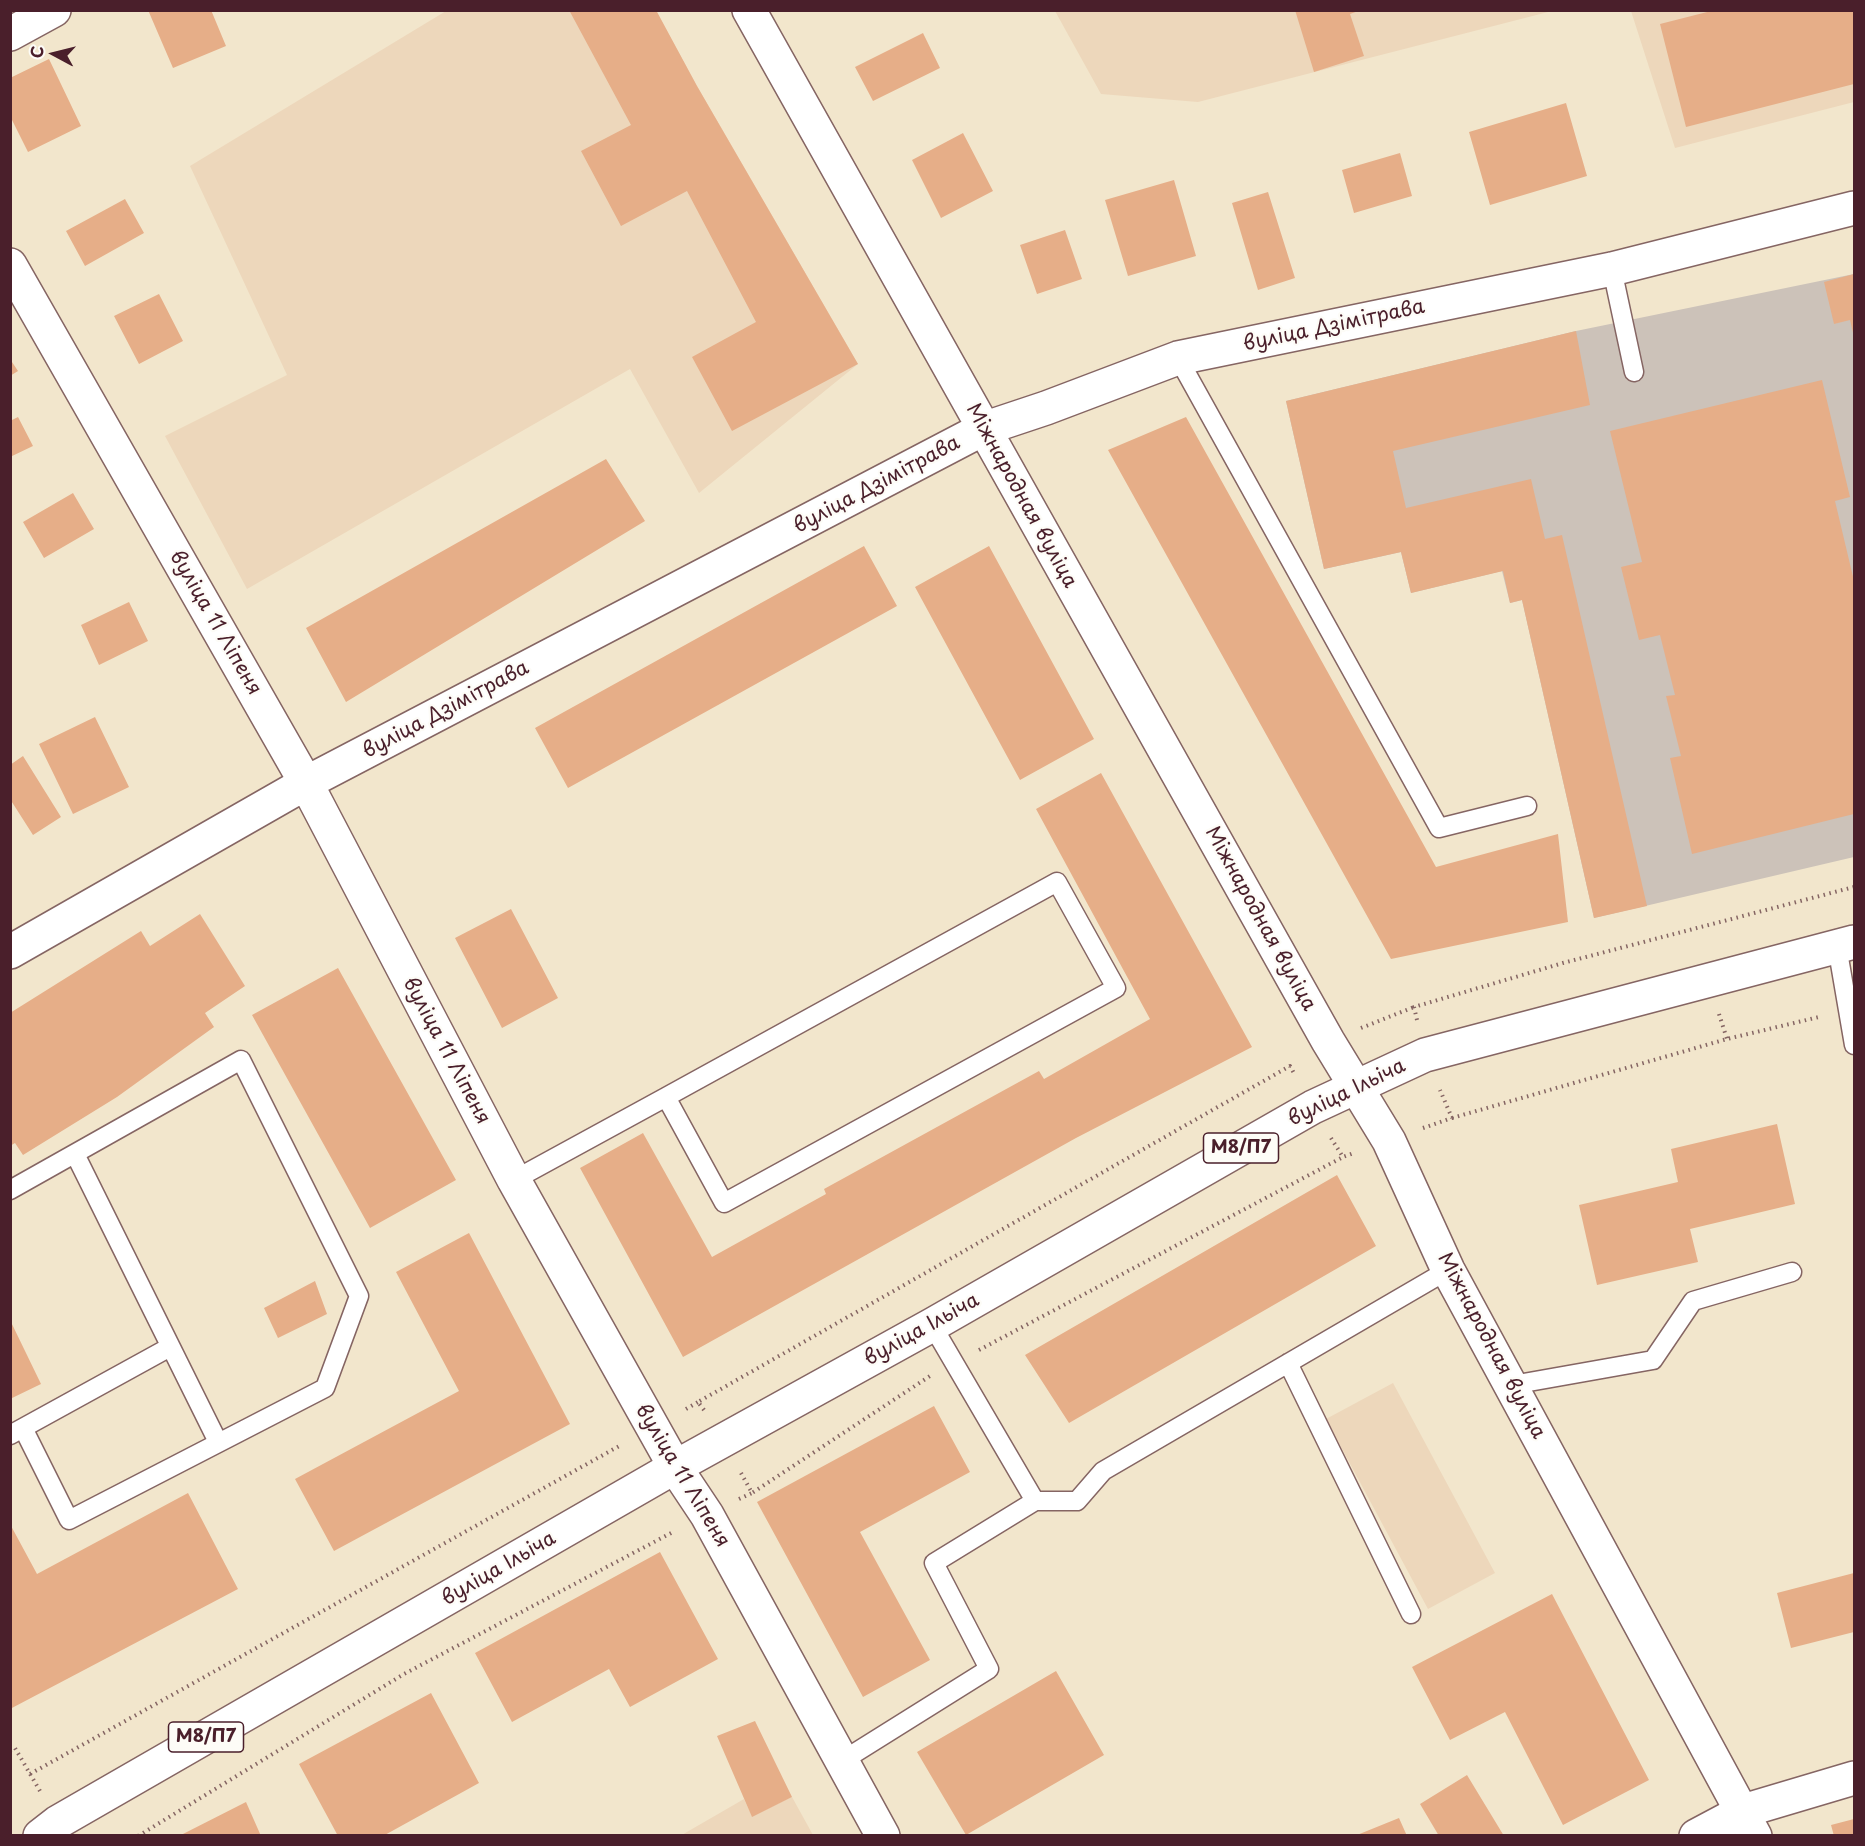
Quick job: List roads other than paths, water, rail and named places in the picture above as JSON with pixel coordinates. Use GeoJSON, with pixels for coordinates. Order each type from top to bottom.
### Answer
{"type":"FeatureCollection","features":[{"type":"Feature","properties":{"kind":"street"},"geometry":{"type":"LineString","coordinates":[[10,34],[54,10]]}},
{"type":"Feature","properties":{"kind":"street","name":"Міжнародная вуліца"},"geometry":{"type":"LineString","coordinates":[[749,10],[1328,1041],[1389,1141],[1448,1270],[1749,1823]]}},
{"type":"Feature","properties":{"kind":"street","name":"вуліца Дзімітрава"},"geometry":{"type":"LineString","coordinates":[[10,952],[306,783],[983,429],[1046,408],[1178,358],[1612,269],[1854,208]]}},
{"type":"Feature","properties":{"kind":"street","name":"вуліца 11 Ліпеня"},"geometry":{"type":"LineString","coordinates":[[10,265],[306,783],[514,1180],[652,1428],[707,1515],[883,1836]]}},
{"type":"Feature","properties":{"kind":"street","name":"вуліца Ільіча"},"geometry":{"type":"LineString","coordinates":[[40,1836],[58,1822],[675,1467],[932,1325],[1313,1107],[1425,1055],[1846,944]]}},
{"type":"Feature","properties":{"kind":"street"},"geometry":{"type":"LineString","coordinates":[[1696,1836],[1749,1823],[1854,1778]]}},
{"type":"Feature","properties":{"kind":"lane"},"geometry":{"type":"LineString","coordinates":[[1612,269],[1634,372]]}},
{"type":"Feature","properties":{"kind":"lane"},"geometry":{"type":"LineString","coordinates":[[1178,358],[1439,828],[1527,806]]}},
{"type":"Feature","properties":{"kind":"lane"},"geometry":{"type":"LineString","coordinates":[[514,1180],[1057,882],[1116,988],[724,1203],[666,1097]]}},
{"type":"Feature","properties":{"kind":"lane"},"geometry":{"type":"LineString","coordinates":[[1846,944],[1848,1010],[1854,1046]]}},
{"type":"Feature","properties":{"kind":"lane"},"geometry":{"type":"LineString","coordinates":[[10,1190],[242,1060],[359,1296],[325,1388],[69,1520],[17,1431],[170,1347]]}},
{"type":"Feature","properties":{"kind":"lane"},"geometry":{"type":"LineString","coordinates":[[75,1154],[218,1442]]}},
{"type":"Feature","properties":{"kind":"lane"},"geometry":{"type":"LineString","coordinates":[[842,1761],[989,1669],[934,1563],[1035,1501],[1077,1501],[1103,1471],[1448,1270]]}},
{"type":"Feature","properties":{"kind":"lane"},"geometry":{"type":"LineString","coordinates":[[1512,1385],[1653,1360],[1693,1301],[1791,1272]]}},
{"type":"Feature","properties":{"kind":"lane"},"geometry":{"type":"LineString","coordinates":[[932,1325],[1035,1501]]}},
{"type":"Feature","properties":{"kind":"lane"},"geometry":{"type":"LineString","coordinates":[[1288,1363],[1411,1614]]}}]}
